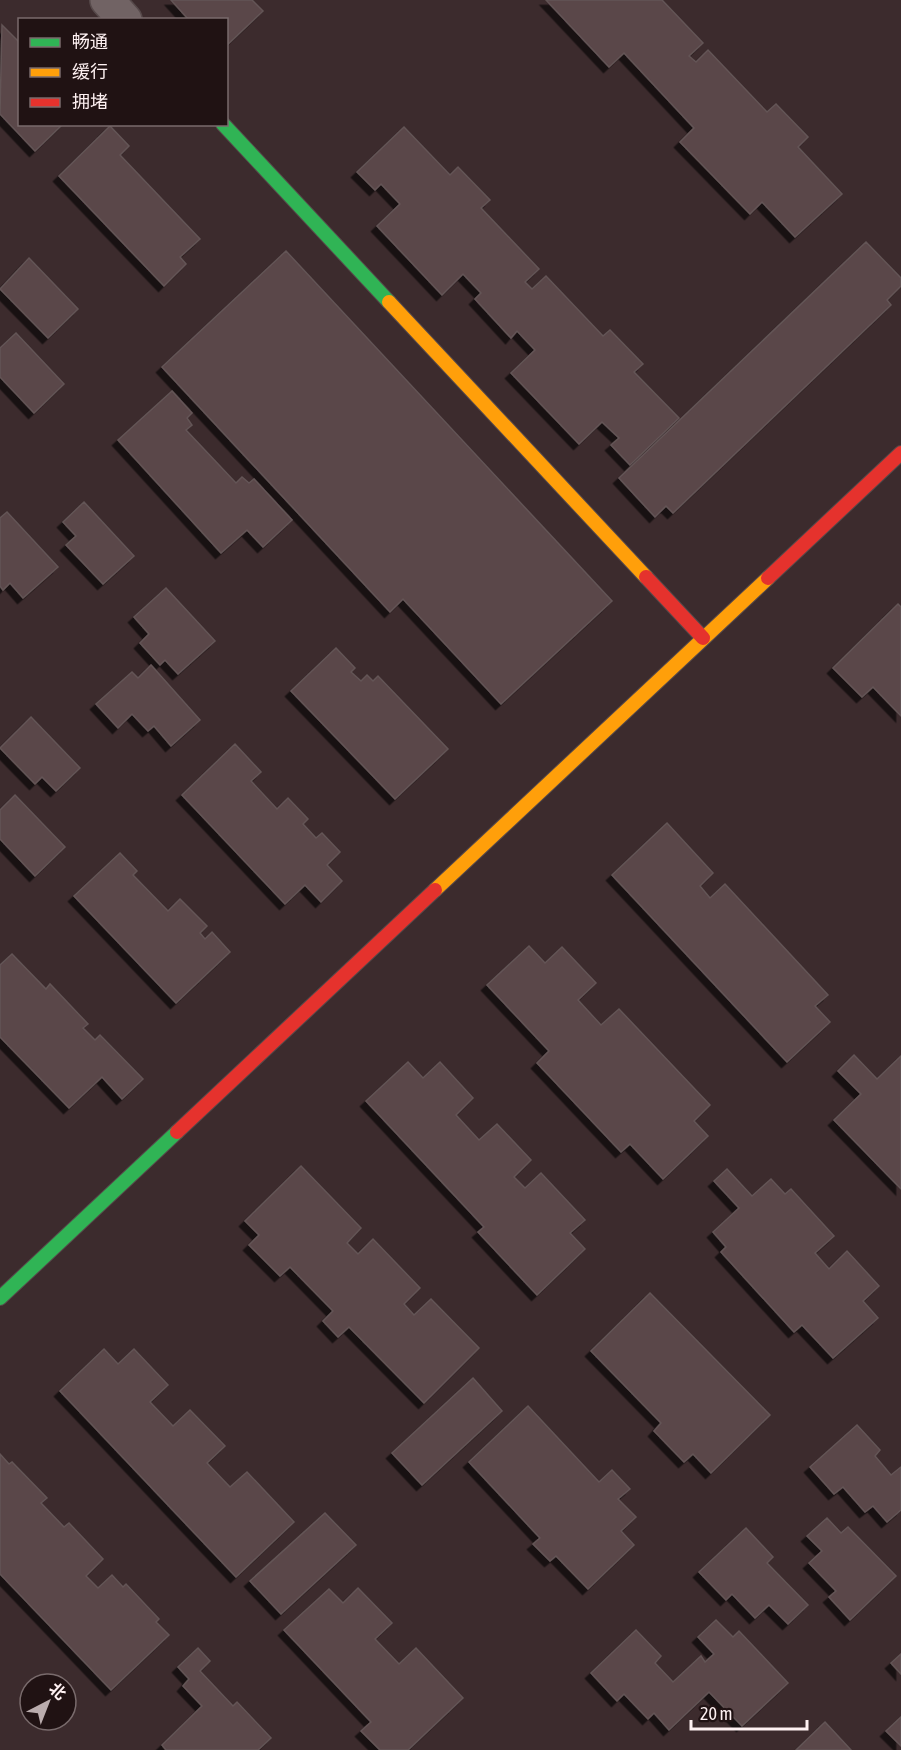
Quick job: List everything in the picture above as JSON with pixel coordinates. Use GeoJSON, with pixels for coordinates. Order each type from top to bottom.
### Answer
{"type":"FeatureCollection","features":[{"type":"Feature","properties":{"kind":"street"},"geometry":{"type":"LineString","coordinates":[[107,0],[123,18]]}},
{"type":"Feature","properties":{"kind":"street"},"geometry":{"type":"LineString","coordinates":[[225,126],[703,638]]}},
{"type":"Feature","properties":{"kind":"street"},"geometry":{"type":"LineString","coordinates":[[0,1298],[901,453]]}},
{"type":"Feature","properties":{"kind":"building"},"geometry":{"type":"Polygon","coordinates":[[[171,0],[252,0],[263,11],[228,44],[228,18],[187,18],[171,0]]]}},
{"type":"Feature","properties":{"kind":"building"},"geometry":{"type":"Polygon","coordinates":[[[546,0],[662,0],[703,43],[689,56],[696,62],[708,50],[767,112],[776,104],[808,137],[798,147],[842,194],[795,237],[762,202],[750,214],[680,142],[694,128],[624,53],[609,67],[546,0]]]}},
{"type":"Feature","properties":{"kind":"building"},"geometry":{"type":"Polygon","coordinates":[[[2,25],[18,41],[18,126],[61,126],[35,151],[0,114],[2,25]]]}},
{"type":"Feature","properties":{"kind":"building"},"geometry":{"type":"Polygon","coordinates":[[[110,126],[129,146],[120,155],[200,239],[180,257],[186,264],[164,286],[59,176],[110,126]]]}},
{"type":"Feature","properties":{"kind":"building"},"geometry":{"type":"Polygon","coordinates":[[[404,127],[450,175],[458,167],[490,200],[481,208],[539,269],[525,282],[532,289],[546,276],[603,336],[610,330],[643,364],[634,372],[679,418],[630,465],[611,445],[619,438],[602,422],[579,444],[511,373],[535,350],[517,331],[511,338],[475,299],[481,293],[463,274],[442,295],[377,226],[400,204],[381,184],[375,190],[357,172],[404,127]]]}},
{"type":"Feature","properties":{"kind":"building"},"geometry":{"type":"Polygon","coordinates":[[[866,242],[901,278],[901,286],[887,300],[891,305],[673,513],[666,506],[655,517],[619,478],[866,242]]]}},
{"type":"Feature","properties":{"kind":"building"},"geometry":{"type":"Polygon","coordinates":[[[286,251],[612,601],[501,704],[403,599],[390,612],[162,367],[286,251]]]}},
{"type":"Feature","properties":{"kind":"building"},"geometry":{"type":"Polygon","coordinates":[[[29,258],[78,309],[48,338],[0,289],[29,258]]]}},
{"type":"Feature","properties":{"kind":"building"},"geometry":{"type":"Polygon","coordinates":[[[16,333],[64,384],[34,413],[0,377],[0,348],[16,333]]]}},
{"type":"Feature","properties":{"kind":"building"},"geometry":{"type":"Polygon","coordinates":[[[172,391],[192,413],[187,418],[192,425],[186,430],[236,483],[242,477],[249,483],[254,479],[292,520],[263,547],[247,530],[221,553],[118,440],[172,391]]]}},
{"type":"Feature","properties":{"kind":"building"},"geometry":{"type":"Polygon","coordinates":[[[84,502],[134,556],[103,584],[66,545],[76,536],[63,522],[84,502]]]}},
{"type":"Feature","properties":{"kind":"building"},"geometry":{"type":"Polygon","coordinates":[[[7,512],[58,567],[23,598],[10,583],[3,590],[0,586],[0,518],[7,512]]]}},
{"type":"Feature","properties":{"kind":"building"},"geometry":{"type":"Polygon","coordinates":[[[166,588],[215,641],[178,674],[165,660],[160,665],[140,643],[149,634],[134,617],[166,588]]]}},
{"type":"Feature","properties":{"kind":"building"},"geometry":{"type":"Polygon","coordinates":[[[898,604],[901,607],[901,716],[873,687],[862,697],[833,668],[898,604]]]}},
{"type":"Feature","properties":{"kind":"building"},"geometry":{"type":"Polygon","coordinates":[[[336,648],[355,668],[351,672],[361,681],[367,675],[373,681],[378,676],[448,749],[395,799],[291,691],[336,648]]]}},
{"type":"Feature","properties":{"kind":"building"},"geometry":{"type":"Polygon","coordinates":[[[151,665],[200,720],[171,746],[154,726],[148,731],[132,714],[118,728],[96,704],[132,672],[138,678],[151,665]]]}},
{"type":"Feature","properties":{"kind":"building"},"geometry":{"type":"Polygon","coordinates":[[[31,717],[80,768],[56,791],[42,777],[35,784],[0,748],[31,717]]]}},
{"type":"Feature","properties":{"kind":"building"},"geometry":{"type":"Polygon","coordinates":[[[235,744],[261,772],[251,781],[277,809],[288,798],[308,819],[303,824],[316,838],[322,833],[340,852],[327,865],[342,881],[321,902],[305,885],[285,904],[182,795],[235,744]]]}},
{"type":"Feature","properties":{"kind":"building"},"geometry":{"type":"Polygon","coordinates":[[[15,795],[65,847],[35,876],[0,839],[0,810],[15,795]]]}},
{"type":"Feature","properties":{"kind":"building"},"geometry":{"type":"Polygon","coordinates":[[[667,823],[713,873],[700,886],[710,898],[725,884],[828,995],[815,1006],[830,1022],[787,1062],[612,875],[667,823]]]}},
{"type":"Feature","properties":{"kind":"building"},"geometry":{"type":"Polygon","coordinates":[[[120,853],[137,871],[133,875],[168,911],[180,899],[207,926],[200,933],[205,939],[212,932],[230,952],[176,1003],[74,896],[120,853]]]}},
{"type":"Feature","properties":{"kind":"building"},"geometry":{"type":"Polygon","coordinates":[[[529,946],[545,963],[562,947],[596,983],[578,1000],[601,1025],[619,1009],[710,1105],[694,1121],[708,1136],[663,1179],[630,1144],[621,1152],[537,1063],[549,1051],[487,985],[529,946]]]}},
{"type":"Feature","properties":{"kind":"building"},"geometry":{"type":"Polygon","coordinates":[[[12,954],[46,989],[50,984],[88,1024],[83,1028],[95,1040],[100,1035],[143,1079],[122,1099],[102,1077],[69,1108],[0,1037],[0,965],[12,954]]]}},
{"type":"Feature","properties":{"kind":"building"},"geometry":{"type":"Polygon","coordinates":[[[854,1055],[877,1079],[901,1056],[901,1189],[834,1120],[861,1094],[838,1071],[854,1055]]]}},
{"type":"Feature","properties":{"kind":"building"},"geometry":{"type":"Polygon","coordinates":[[[408,1062],[423,1078],[440,1062],[473,1098],[456,1115],[479,1140],[497,1124],[531,1160],[514,1177],[525,1188],[541,1173],[585,1220],[570,1233],[585,1249],[537,1295],[478,1232],[484,1227],[366,1101],[408,1062]]]}},
{"type":"Feature","properties":{"kind":"building"},"geometry":{"type":"Polygon","coordinates":[[[301,1166],[361,1228],[347,1243],[358,1254],[373,1239],[420,1288],[404,1304],[414,1315],[431,1299],[479,1348],[424,1403],[349,1327],[338,1337],[323,1321],[333,1311],[290,1267],[280,1276],[249,1245],[259,1235],[245,1221],[301,1166]]]}},
{"type":"Feature","properties":{"kind":"building"},"geometry":{"type":"Polygon","coordinates":[[[727,1169],[752,1196],[771,1179],[785,1194],[791,1189],[834,1236],[815,1253],[829,1269],[847,1251],[879,1286],[863,1301],[878,1318],[833,1358],[802,1325],[794,1332],[721,1252],[726,1247],[713,1232],[739,1208],[714,1181],[727,1169]]]}},
{"type":"Feature","properties":{"kind":"building"},"geometry":{"type":"Polygon","coordinates":[[[650,1293],[770,1415],[711,1473],[693,1454],[684,1462],[654,1431],[661,1423],[591,1351],[650,1293]]]}},
{"type":"Feature","properties":{"kind":"building"},"geometry":{"type":"Polygon","coordinates":[[[104,1349],[118,1364],[134,1349],[168,1385],[150,1402],[173,1426],[190,1410],[225,1446],[207,1463],[230,1487],[247,1472],[294,1522],[236,1577],[60,1391],[104,1349]]]}},
{"type":"Feature","properties":{"kind":"building"},"geometry":{"type":"Polygon","coordinates":[[[473,1378],[502,1411],[422,1485],[392,1453],[473,1378]]]}},
{"type":"Feature","properties":{"kind":"building"},"geometry":{"type":"Polygon","coordinates":[[[528,1406],[599,1482],[612,1470],[630,1489],[618,1499],[636,1517],[621,1531],[634,1545],[588,1589],[556,1556],[550,1561],[533,1544],[540,1538],[469,1462],[528,1406]]]}},
{"type":"Feature","properties":{"kind":"building"},"geometry":{"type":"Polygon","coordinates":[[[857,1425],[880,1450],[875,1456],[891,1475],[901,1467],[901,1510],[887,1522],[873,1506],[865,1512],[843,1487],[834,1494],[810,1467],[857,1425]]]}},
{"type":"Feature","properties":{"kind":"building"},"geometry":{"type":"Polygon","coordinates":[[[0,1454],[9,1464],[12,1462],[47,1498],[41,1503],[64,1527],[69,1523],[103,1559],[86,1576],[98,1588],[112,1575],[123,1587],[126,1584],[159,1619],[156,1622],[169,1635],[111,1690],[0,1574],[0,1454]]]}},
{"type":"Feature","properties":{"kind":"building"},"geometry":{"type":"Polygon","coordinates":[[[325,1513],[356,1545],[281,1614],[250,1581],[325,1513]]]}},
{"type":"Feature","properties":{"kind":"building"},"geometry":{"type":"Polygon","coordinates":[[[827,1518],[841,1533],[848,1527],[896,1576],[850,1620],[829,1597],[836,1591],[809,1563],[822,1551],[807,1536],[827,1518]]]}},
{"type":"Feature","properties":{"kind":"building"},"geometry":{"type":"Polygon","coordinates":[[[746,1528],[773,1557],[767,1563],[808,1605],[788,1624],[769,1605],[755,1618],[732,1594],[726,1600],[699,1572],[746,1528]]]}},
{"type":"Feature","properties":{"kind":"building"},"geometry":{"type":"Polygon","coordinates":[[[358,1588],[392,1623],[375,1639],[399,1664],[416,1648],[463,1698],[408,1750],[380,1750],[361,1731],[371,1722],[284,1630],[329,1589],[343,1603],[358,1588]]]}},
{"type":"Feature","properties":{"kind":"building"},"geometry":{"type":"Polygon","coordinates":[[[716,1620],[733,1637],[739,1631],[788,1683],[742,1726],[709,1692],[669,1730],[654,1713],[648,1719],[624,1694],[617,1701],[591,1673],[636,1630],[661,1656],[655,1663],[673,1682],[701,1656],[705,1662],[714,1654],[698,1637],[716,1620]]]}},
{"type":"Feature","properties":{"kind":"building"},"geometry":{"type":"Polygon","coordinates":[[[198,1648],[210,1661],[200,1671],[233,1706],[237,1702],[271,1738],[258,1750],[166,1750],[162,1745],[202,1706],[183,1686],[189,1679],[178,1667],[198,1648]]]}},
{"type":"Feature","properties":{"kind":"building"},"geometry":{"type":"Polygon","coordinates":[[[901,1654],[901,1674],[891,1663],[901,1654]]]}},
{"type":"Feature","properties":{"kind":"building"},"geometry":{"type":"Polygon","coordinates":[[[901,1717],[901,1746],[886,1731],[901,1717]]]}},
{"type":"Feature","properties":{"kind":"building"},"geometry":{"type":"Polygon","coordinates":[[[825,1722],[851,1750],[796,1750],[825,1722]]]}},
{"type":"Feature","properties":{"kind":"traffic: fast"},"geometry":{"type":"LineString","coordinates":[[225,126],[389,302]]}},
{"type":"Feature","properties":{"kind":"traffic: fast"},"geometry":{"type":"LineString","coordinates":[[0,1298],[177,1132]]}},
{"type":"Feature","properties":{"kind":"traffic: slow"},"geometry":{"type":"LineString","coordinates":[[389,302],[646,577]]}},
{"type":"Feature","properties":{"kind":"traffic: slow"},"geometry":{"type":"LineString","coordinates":[[435,890],[768,578]]}},
{"type":"Feature","properties":{"kind":"traffic: jam"},"geometry":{"type":"LineString","coordinates":[[768,578],[901,453]]}},
{"type":"Feature","properties":{"kind":"traffic: jam"},"geometry":{"type":"LineString","coordinates":[[646,577],[703,638]]}},
{"type":"Feature","properties":{"kind":"traffic: jam"},"geometry":{"type":"LineString","coordinates":[[177,1132],[435,890]]}}]}
